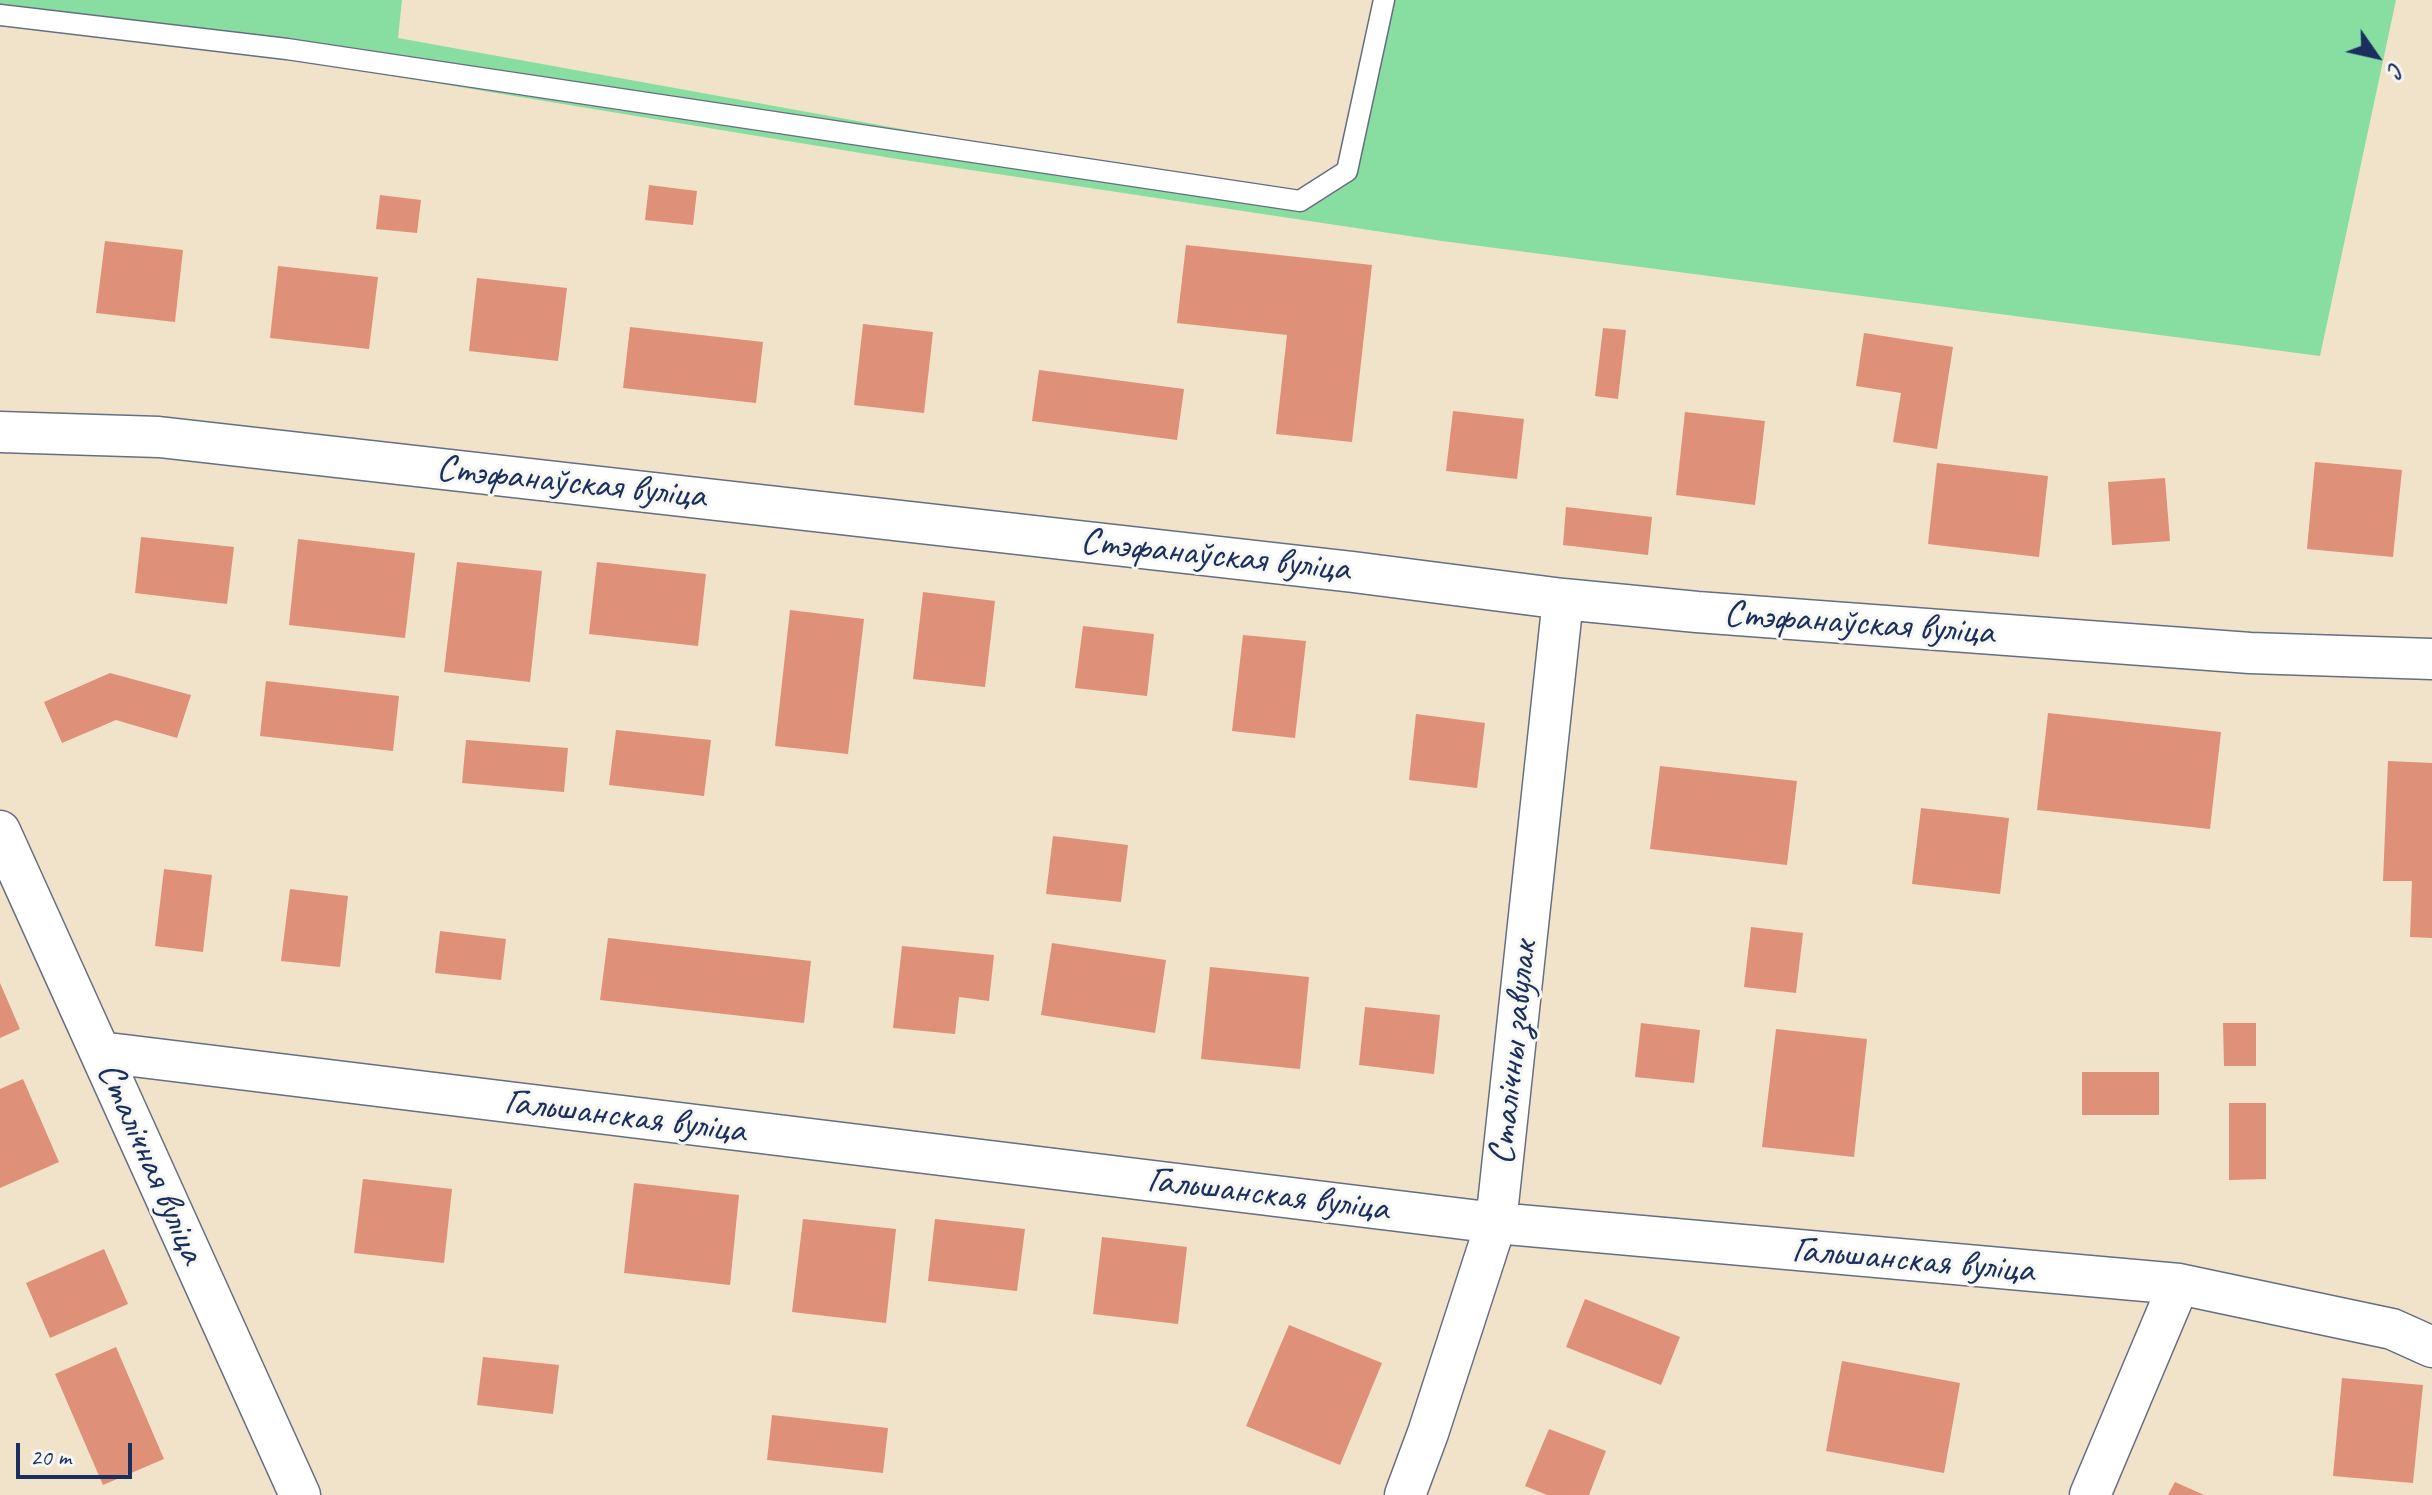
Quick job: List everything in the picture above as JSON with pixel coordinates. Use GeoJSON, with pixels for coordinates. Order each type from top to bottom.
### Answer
{"type":"FeatureCollection","features":[{"type":"Feature","properties":{"kind":"street","name":"Стэфанаўская вуліца"},"geometry":{"type":"LineString","coordinates":[[0,432],[159,437],[1697,612],[2250,653],[2432,659]]}},
{"type":"Feature","properties":{"kind":"street","name":"Сталічны завулак"},"geometry":{"type":"LineString","coordinates":[[1405,1495],[1496,1223],[1563,599]]}},
{"type":"Feature","properties":{"kind":"street","name":"Сталічная вуліца"},"geometry":{"type":"LineString","coordinates":[[0,831],[300,1495]]}},
{"type":"Feature","properties":{"kind":"street","name":"Гальшанская вуліца"},"geometry":{"type":"LineString","coordinates":[[100,1052],[1496,1223],[2179,1284],[2392,1329],[2432,1347]]}},
{"type":"Feature","properties":{"kind":"street"},"geometry":{"type":"LineString","coordinates":[[2090,1495],[2179,1284]]}},
{"type":"Feature","properties":{"kind":"lane"},"geometry":{"type":"LineString","coordinates":[[0,15],[287,49],[1300,201],[1347,171],[1384,0]]}},
{"type":"Feature","properties":{"kind":"green space"},"geometry":{"type":"Polygon","coordinates":[[[0,0],[402,0],[398,38],[1300,201],[1347,170],[1384,0],[2396,0],[2320,356],[1442,241],[891,158],[332,66],[0,25],[0,0]]]}},
{"type":"Feature","properties":{"kind":"building"},"geometry":{"type":"Polygon","coordinates":[[[649,185],[697,191],[693,225],[645,220],[649,185]]]}},
{"type":"Feature","properties":{"kind":"building"},"geometry":{"type":"Polygon","coordinates":[[[380,195],[421,200],[417,233],[376,229],[380,195]]]}},
{"type":"Feature","properties":{"kind":"building"},"geometry":{"type":"Polygon","coordinates":[[[105,241],[183,250],[175,322],[96,313],[105,241]]]}},
{"type":"Feature","properties":{"kind":"building"},"geometry":{"type":"Polygon","coordinates":[[[1186,245],[1372,265],[1352,442],[1276,434],[1287,335],[1177,323],[1186,245]]]}},
{"type":"Feature","properties":{"kind":"building"},"geometry":{"type":"Polygon","coordinates":[[[278,266],[378,277],[369,349],[270,338],[278,266]]]}},
{"type":"Feature","properties":{"kind":"building"},"geometry":{"type":"Polygon","coordinates":[[[477,278],[567,288],[558,361],[469,351],[477,278]]]}},
{"type":"Feature","properties":{"kind":"building"},"geometry":{"type":"Polygon","coordinates":[[[863,324],[933,332],[924,413],[854,405],[863,324]]]}},
{"type":"Feature","properties":{"kind":"building"},"geometry":{"type":"Polygon","coordinates":[[[630,327],[763,342],[756,403],[623,388],[630,327]]]}},
{"type":"Feature","properties":{"kind":"building"},"geometry":{"type":"Polygon","coordinates":[[[1603,328],[1626,330],[1618,399],[1595,396],[1603,328]]]}},
{"type":"Feature","properties":{"kind":"building"},"geometry":{"type":"Polygon","coordinates":[[[1864,333],[1953,347],[1937,449],[1893,442],[1901,393],[1856,386],[1864,333]]]}},
{"type":"Feature","properties":{"kind":"building"},"geometry":{"type":"Polygon","coordinates":[[[1039,370],[1184,389],[1177,440],[1032,421],[1039,370]]]}},
{"type":"Feature","properties":{"kind":"building"},"geometry":{"type":"Polygon","coordinates":[[[1453,411],[1524,419],[1517,479],[1446,471],[1453,411]]]}},
{"type":"Feature","properties":{"kind":"building"},"geometry":{"type":"Polygon","coordinates":[[[1685,412],[1765,421],[1755,505],[1676,495],[1685,412]]]}},
{"type":"Feature","properties":{"kind":"building"},"geometry":{"type":"Polygon","coordinates":[[[2315,462],[2402,470],[2393,557],[2307,549],[2315,462]]]}},
{"type":"Feature","properties":{"kind":"building"},"geometry":{"type":"Polygon","coordinates":[[[1937,463],[2048,476],[2039,557],[1928,544],[1937,463]]]}},
{"type":"Feature","properties":{"kind":"building"},"geometry":{"type":"Polygon","coordinates":[[[2165,478],[2170,541],[2112,545],[2108,482],[2165,478]]]}},
{"type":"Feature","properties":{"kind":"building"},"geometry":{"type":"Polygon","coordinates":[[[1566,507],[1652,517],[1648,555],[1563,545],[1566,507]]]}},
{"type":"Feature","properties":{"kind":"building"},"geometry":{"type":"Polygon","coordinates":[[[141,537],[234,547],[227,604],[135,593],[141,537]]]}},
{"type":"Feature","properties":{"kind":"building"},"geometry":{"type":"Polygon","coordinates":[[[298,539],[415,553],[405,638],[289,625],[298,539]]]}},
{"type":"Feature","properties":{"kind":"building"},"geometry":{"type":"Polygon","coordinates":[[[457,562],[542,571],[530,682],[444,672],[457,562]]]}},
{"type":"Feature","properties":{"kind":"building"},"geometry":{"type":"Polygon","coordinates":[[[597,562],[706,574],[698,646],[589,634],[597,562]]]}},
{"type":"Feature","properties":{"kind":"building"},"geometry":{"type":"Polygon","coordinates":[[[923,592],[995,601],[985,687],[913,679],[923,592]]]}},
{"type":"Feature","properties":{"kind":"building"},"geometry":{"type":"Polygon","coordinates":[[[790,610],[864,619],[848,754],[775,746],[790,610]]]}},
{"type":"Feature","properties":{"kind":"building"},"geometry":{"type":"Polygon","coordinates":[[[1083,626],[1154,634],[1147,696],[1075,688],[1083,626]]]}},
{"type":"Feature","properties":{"kind":"building"},"geometry":{"type":"Polygon","coordinates":[[[1243,635],[1306,641],[1295,738],[1232,731],[1243,635]]]}},
{"type":"Feature","properties":{"kind":"building"},"geometry":{"type":"Polygon","coordinates":[[[110,673],[191,695],[177,738],[116,720],[62,743],[44,702],[110,673]]]}},
{"type":"Feature","properties":{"kind":"building"},"geometry":{"type":"Polygon","coordinates":[[[266,681],[399,696],[393,751],[260,736],[266,681]]]}},
{"type":"Feature","properties":{"kind":"building"},"geometry":{"type":"Polygon","coordinates":[[[2048,713],[2221,732],[2210,829],[2037,810],[2048,713]]]}},
{"type":"Feature","properties":{"kind":"building"},"geometry":{"type":"Polygon","coordinates":[[[1416,714],[1485,723],[1477,788],[1409,780],[1416,714]]]}},
{"type":"Feature","properties":{"kind":"building"},"geometry":{"type":"Polygon","coordinates":[[[616,730],[711,740],[704,796],[609,785],[616,730]]]}},
{"type":"Feature","properties":{"kind":"building"},"geometry":{"type":"Polygon","coordinates":[[[466,740],[568,748],[564,792],[462,783],[466,740]]]}},
{"type":"Feature","properties":{"kind":"building"},"geometry":{"type":"Polygon","coordinates":[[[2388,761],[2432,763],[2432,938],[2410,937],[2412,881],[2383,881],[2388,761]]]}},
{"type":"Feature","properties":{"kind":"building"},"geometry":{"type":"Polygon","coordinates":[[[1660,766],[1797,781],[1787,865],[1650,849],[1660,766]]]}},
{"type":"Feature","properties":{"kind":"building"},"geometry":{"type":"Polygon","coordinates":[[[1921,808],[2009,818],[2000,894],[1912,884],[1921,808]]]}},
{"type":"Feature","properties":{"kind":"building"},"geometry":{"type":"Polygon","coordinates":[[[1053,836],[1128,845],[1121,902],[1046,894],[1053,836]]]}},
{"type":"Feature","properties":{"kind":"building"},"geometry":{"type":"Polygon","coordinates":[[[164,869],[212,875],[203,952],[155,946],[164,869]]]}},
{"type":"Feature","properties":{"kind":"building"},"geometry":{"type":"Polygon","coordinates":[[[290,889],[348,896],[340,967],[281,961],[290,889]]]}},
{"type":"Feature","properties":{"kind":"building"},"geometry":{"type":"Polygon","coordinates":[[[1751,927],[1803,933],[1796,993],[1744,987],[1751,927]]]}},
{"type":"Feature","properties":{"kind":"building"},"geometry":{"type":"Polygon","coordinates":[[[440,931],[506,939],[501,980],[435,973],[440,931]]]}},
{"type":"Feature","properties":{"kind":"building"},"geometry":{"type":"Polygon","coordinates":[[[608,938],[811,961],[804,1023],[600,1000],[608,938]]]}},
{"type":"Feature","properties":{"kind":"building"},"geometry":{"type":"Polygon","coordinates":[[[1052,943],[1166,960],[1155,1033],[1041,1015],[1052,943]]]}},
{"type":"Feature","properties":{"kind":"building"},"geometry":{"type":"Polygon","coordinates":[[[902,946],[994,955],[989,1001],[959,997],[955,1034],[893,1028],[902,946]]]}},
{"type":"Feature","properties":{"kind":"building"},"geometry":{"type":"Polygon","coordinates":[[[1210,967],[1309,977],[1300,1069],[1201,1059],[1210,967]]]}},
{"type":"Feature","properties":{"kind":"building"},"geometry":{"type":"Polygon","coordinates":[[[0,983],[20,1029],[0,1038],[0,983]]]}},
{"type":"Feature","properties":{"kind":"building"},"geometry":{"type":"Polygon","coordinates":[[[1365,1007],[1440,1015],[1434,1074],[1359,1065],[1365,1007]]]}},
{"type":"Feature","properties":{"kind":"building"},"geometry":{"type":"Polygon","coordinates":[[[1641,1023],[1700,1030],[1694,1083],[1635,1077],[1641,1023]]]}},
{"type":"Feature","properties":{"kind":"building"},"geometry":{"type":"Polygon","coordinates":[[[2223,1023],[2256,1023],[2256,1066],[2224,1066],[2223,1023]]]}},
{"type":"Feature","properties":{"kind":"building"},"geometry":{"type":"Polygon","coordinates":[[[1776,1029],[1867,1039],[1854,1157],[1762,1147],[1776,1029]]]}},
{"type":"Feature","properties":{"kind":"building"},"geometry":{"type":"Polygon","coordinates":[[[2082,1072],[2159,1072],[2159,1115],[2082,1115],[2082,1072]]]}},
{"type":"Feature","properties":{"kind":"building"},"geometry":{"type":"Polygon","coordinates":[[[23,1079],[59,1162],[0,1188],[0,1089],[23,1079]]]}},
{"type":"Feature","properties":{"kind":"building"},"geometry":{"type":"Polygon","coordinates":[[[2229,1103],[2266,1103],[2266,1179],[2229,1180],[2229,1103]]]}},
{"type":"Feature","properties":{"kind":"building"},"geometry":{"type":"Polygon","coordinates":[[[363,1179],[452,1189],[444,1263],[354,1253],[363,1179]]]}},
{"type":"Feature","properties":{"kind":"building"},"geometry":{"type":"Polygon","coordinates":[[[634,1183],[739,1195],[730,1285],[624,1273],[634,1183]]]}},
{"type":"Feature","properties":{"kind":"building"},"geometry":{"type":"Polygon","coordinates":[[[803,1219],[896,1229],[886,1323],[792,1312],[803,1219]]]}},
{"type":"Feature","properties":{"kind":"building"},"geometry":{"type":"Polygon","coordinates":[[[935,1219],[1025,1229],[1017,1291],[928,1281],[935,1219]]]}},
{"type":"Feature","properties":{"kind":"building"},"geometry":{"type":"Polygon","coordinates":[[[1102,1237],[1187,1247],[1178,1324],[1093,1314],[1102,1237]]]}},
{"type":"Feature","properties":{"kind":"building"},"geometry":{"type":"Polygon","coordinates":[[[104,1249],[128,1304],[50,1338],[26,1283],[104,1249]]]}},
{"type":"Feature","properties":{"kind":"building"},"geometry":{"type":"Polygon","coordinates":[[[1585,1299],[1680,1337],[1661,1385],[1566,1347],[1585,1299]]]}},
{"type":"Feature","properties":{"kind":"building"},"geometry":{"type":"Polygon","coordinates":[[[1289,1325],[1382,1363],[1340,1465],[1246,1426],[1289,1325]]]}},
{"type":"Feature","properties":{"kind":"building"},"geometry":{"type":"Polygon","coordinates":[[[116,1347],[164,1459],[103,1485],[55,1374],[116,1347]]]}},
{"type":"Feature","properties":{"kind":"building"},"geometry":{"type":"Polygon","coordinates":[[[483,1357],[559,1365],[553,1414],[477,1405],[483,1357]]]}},
{"type":"Feature","properties":{"kind":"building"},"geometry":{"type":"Polygon","coordinates":[[[1842,1361],[1960,1383],[1944,1473],[1826,1451],[1842,1361]]]}},
{"type":"Feature","properties":{"kind":"building"},"geometry":{"type":"Polygon","coordinates":[[[2342,1378],[2423,1385],[2413,1483],[2333,1476],[2342,1378]]]}},
{"type":"Feature","properties":{"kind":"building"},"geometry":{"type":"Polygon","coordinates":[[[772,1415],[888,1428],[883,1473],[767,1460],[772,1415]]]}},
{"type":"Feature","properties":{"kind":"building"},"geometry":{"type":"Polygon","coordinates":[[[1549,1429],[1606,1451],[1589,1495],[1547,1495],[1525,1486],[1549,1429]]]}},
{"type":"Feature","properties":{"kind":"building"},"geometry":{"type":"Polygon","coordinates":[[[2175,1482],[2204,1495],[2168,1495],[2175,1482]]]}}]}
